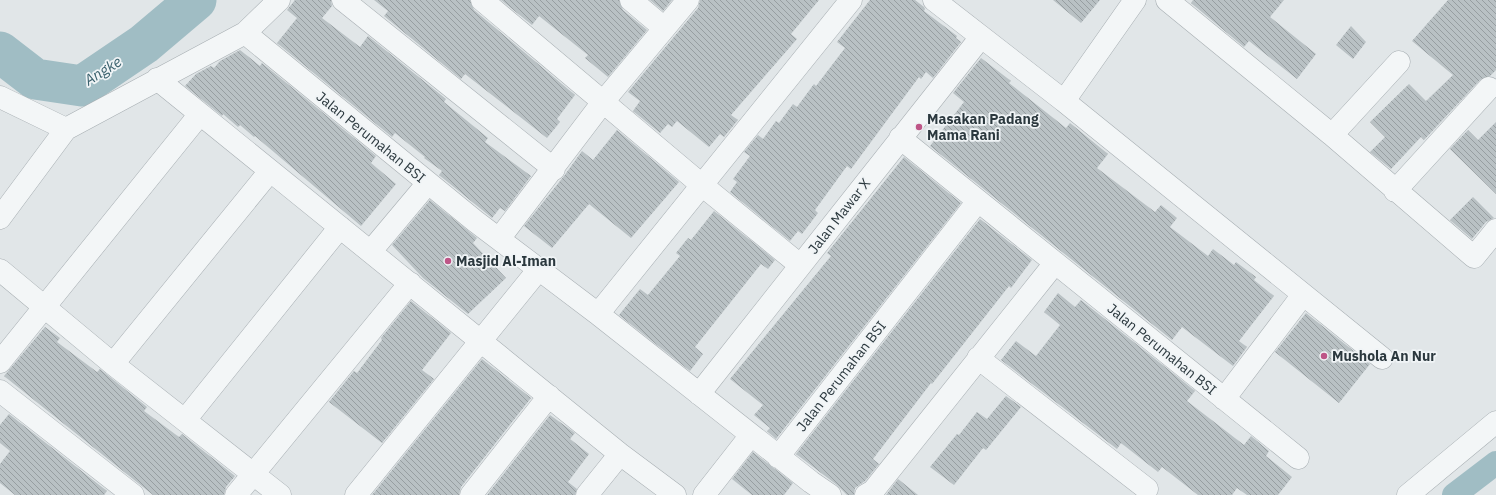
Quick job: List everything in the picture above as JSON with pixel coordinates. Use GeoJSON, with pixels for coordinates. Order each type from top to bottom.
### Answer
{"type":"FeatureCollection","features":[{"type":"Feature","properties":{"kind":"street"},"geometry":{"type":"LineString","coordinates":[[0,218],[66,129],[245,33],[279,0]]}},
{"type":"Feature","properties":{"kind":"street"},"geometry":{"type":"LineString","coordinates":[[343,0],[554,169]]}},
{"type":"Feature","properties":{"kind":"street"},"geometry":{"type":"LineString","coordinates":[[482,0],[702,186],[800,265]]}},
{"type":"Feature","properties":{"kind":"street"},"geometry":{"type":"LineString","coordinates":[[631,0],[664,28]]}},
{"type":"Feature","properties":{"kind":"street"},"geometry":{"type":"LineString","coordinates":[[499,238],[554,169],[603,102],[688,0]]}},
{"type":"Feature","properties":{"kind":"street"},"geometry":{"type":"LineString","coordinates":[[598,314],[851,0]]}},
{"type":"Feature","properties":{"kind":"street"},"geometry":{"type":"LineString","coordinates":[[934,0],[1064,101],[1302,296],[1382,358]]}},
{"type":"Feature","properties":{"kind":"street"},"geometry":{"type":"LineString","coordinates":[[1064,101],[1135,0]]}},
{"type":"Feature","properties":{"kind":"street"},"geometry":{"type":"LineString","coordinates":[[1167,0],[1332,135],[1395,191],[1474,257],[1496,230]]}},
{"type":"Feature","properties":{"kind":"street","name":"Jalan Perumahan BSI"},"geometry":{"type":"LineString","coordinates":[[245,33],[428,183],[598,314],[778,457],[830,495]]}},
{"type":"Feature","properties":{"kind":"street","name":"Jalan Mawar X"},"geometry":{"type":"LineString","coordinates":[[698,394],[981,37]]}},
{"type":"Feature","properties":{"kind":"street"},"geometry":{"type":"LineString","coordinates":[[1332,135],[1399,62]]}},
{"type":"Feature","properties":{"kind":"street"},"geometry":{"type":"LineString","coordinates":[[157,79],[270,171],[372,251],[620,454],[675,495]]}},
{"type":"Feature","properties":{"kind":"street"},"geometry":{"type":"LineString","coordinates":[[1395,191],[1490,88]]}},
{"type":"Feature","properties":{"kind":"street"},"geometry":{"type":"LineString","coordinates":[[0,97],[66,129]]}},
{"type":"Feature","properties":{"kind":"street"},"geometry":{"type":"LineString","coordinates":[[0,362],[44,305],[200,114]]}},
{"type":"Feature","properties":{"kind":"street","name":"Jalan Perumahan BSI"},"geometry":{"type":"LineString","coordinates":[[900,138],[1224,399],[1302,296]]}},
{"type":"Feature","properties":{"kind":"street"},"geometry":{"type":"LineString","coordinates":[[113,364],[270,171]]}},
{"type":"Feature","properties":{"kind":"street"},"geometry":{"type":"LineString","coordinates":[[372,251],[428,183]]}},
{"type":"Feature","properties":{"kind":"street","name":"Jalan Perumahan BSI"},"geometry":{"type":"LineString","coordinates":[[778,457],[978,200]]}},
{"type":"Feature","properties":{"kind":"street"},"geometry":{"type":"LineString","coordinates":[[185,420],[340,227]]}},
{"type":"Feature","properties":{"kind":"street"},"geometry":{"type":"LineString","coordinates":[[866,495],[873,491],[1055,263]]}},
{"type":"Feature","properties":{"kind":"street"},"geometry":{"type":"LineString","coordinates":[[356,495],[539,269]]}},
{"type":"Feature","properties":{"kind":"street"},"geometry":{"type":"LineString","coordinates":[[0,270],[44,305],[113,364],[280,495]]}},
{"type":"Feature","properties":{"kind":"street"},"geometry":{"type":"LineString","coordinates":[[236,495],[410,283]]}},
{"type":"Feature","properties":{"kind":"street"},"geometry":{"type":"LineString","coordinates":[[978,358],[1147,488]]}},
{"type":"Feature","properties":{"kind":"street"},"geometry":{"type":"LineString","coordinates":[[0,391],[133,495]]}},
{"type":"Feature","properties":{"kind":"street"},"geometry":{"type":"LineString","coordinates":[[470,495],[549,396]]}},
{"type":"Feature","properties":{"kind":"street"},"geometry":{"type":"LineString","coordinates":[[1224,399],[1298,458]]}},
{"type":"Feature","properties":{"kind":"street"},"geometry":{"type":"LineString","coordinates":[[1408,495],[1496,422]]}},
{"type":"Feature","properties":{"kind":"street"},"geometry":{"type":"LineString","coordinates":[[704,495],[751,436]]}},
{"type":"Feature","properties":{"kind":"street"},"geometry":{"type":"LineString","coordinates":[[587,495],[620,454]]}},
{"type":"Feature","properties":{"kind":"building"},"geometry":{"type":"Polygon","coordinates":[[[295,0],[331,0],[332,6],[322,18],[360,47],[368,36],[446,99],[444,102],[488,138],[485,142],[531,176],[505,211],[500,208],[492,218],[439,175],[442,171],[424,158],[425,157],[395,133],[392,137],[277,43],[297,18],[287,10],[295,0]]]}},
{"type":"Feature","properties":{"kind":"building"},"geometry":{"type":"Polygon","coordinates":[[[374,0],[470,0],[474,10],[575,95],[557,119],[560,122],[547,138],[465,74],[461,79],[384,16],[388,11],[374,0]]]}},
{"type":"Feature","properties":{"kind":"building"},"geometry":{"type":"Polygon","coordinates":[[[501,0],[619,0],[623,10],[647,30],[608,77],[585,58],[588,55],[539,16],[532,25],[501,0]]]}},
{"type":"Feature","properties":{"kind":"building"},"geometry":{"type":"Polygon","coordinates":[[[650,0],[672,0],[663,11],[650,0]]]}},
{"type":"Feature","properties":{"kind":"building"},"geometry":{"type":"Polygon","coordinates":[[[700,0],[819,0],[791,34],[797,39],[731,115],[738,120],[724,137],[720,134],[709,147],[677,121],[672,127],[668,124],[660,133],[633,111],[640,101],[628,92],[698,8],[700,0]]]}},
{"type":"Feature","properties":{"kind":"building"},"geometry":{"type":"Polygon","coordinates":[[[870,0],[915,0],[924,7],[924,11],[957,36],[956,38],[961,42],[933,78],[926,72],[921,79],[919,77],[851,169],[847,166],[815,210],[818,213],[802,234],[798,231],[790,241],[730,192],[737,182],[733,179],[750,156],[744,152],[758,135],[763,139],[776,121],[779,123],[793,104],[797,107],[814,84],[816,86],[845,48],[837,42],[870,0]]]}},
{"type":"Feature","properties":{"kind":"building"},"geometry":{"type":"Polygon","coordinates":[[[1053,0],[1100,0],[1081,23],[1053,0]]]}},
{"type":"Feature","properties":{"kind":"building"},"geometry":{"type":"Polygon","coordinates":[[[1193,0],[1284,0],[1270,17],[1316,54],[1297,79],[1249,41],[1244,47],[1191,3],[1193,0]]]}},
{"type":"Feature","properties":{"kind":"building"},"geometry":{"type":"Polygon","coordinates":[[[1448,0],[1496,0],[1496,70],[1490,76],[1480,80],[1424,140],[1421,137],[1391,169],[1370,152],[1385,137],[1370,122],[1409,84],[1426,101],[1453,75],[1412,41],[1448,0]]]}},
{"type":"Feature","properties":{"kind":"building"},"geometry":{"type":"Polygon","coordinates":[[[1351,26],[1366,42],[1353,59],[1336,45],[1351,26]]]}},
{"type":"Feature","properties":{"kind":"building"},"geometry":{"type":"Polygon","coordinates":[[[240,50],[260,66],[262,63],[376,156],[371,163],[396,184],[361,226],[255,136],[254,137],[240,125],[238,127],[223,114],[222,116],[185,86],[196,74],[211,66],[214,68],[220,61],[240,50]]]}},
{"type":"Feature","properties":{"kind":"building"},"geometry":{"type":"Polygon","coordinates":[[[981,58],[1011,81],[1009,83],[1066,128],[1070,123],[1108,154],[1097,168],[1155,212],[1161,205],[1177,218],[1170,227],[1208,256],[1213,249],[1234,265],[1236,262],[1256,277],[1254,280],[1274,296],[1239,341],[1247,347],[1233,366],[1182,327],[1172,340],[930,146],[964,102],[953,93],[981,58]]]}},
{"type":"Feature","properties":{"kind":"building"},"geometry":{"type":"Polygon","coordinates":[[[1496,122],[1496,194],[1450,149],[1468,130],[1478,140],[1496,122]]]}},
{"type":"Feature","properties":{"kind":"building"},"geometry":{"type":"Polygon","coordinates":[[[617,130],[679,182],[631,238],[589,204],[552,248],[524,226],[582,151],[593,160],[617,130]]]}},
{"type":"Feature","properties":{"kind":"building"},"geometry":{"type":"Polygon","coordinates":[[[904,157],[961,203],[776,439],[767,431],[770,428],[754,415],[763,405],[730,379],[831,256],[827,253],[904,157]]]}},
{"type":"Feature","properties":{"kind":"building"},"geometry":{"type":"Polygon","coordinates":[[[1473,197],[1494,218],[1486,222],[1472,239],[1450,220],[1473,197]]]}},
{"type":"Feature","properties":{"kind":"building","name":"Masjid Al-Iman"},"geometry":{"type":"Polygon","coordinates":[[[430,200],[477,238],[473,243],[506,278],[468,314],[423,278],[392,245],[430,200]]]}},
{"type":"Feature","properties":{"kind":"building"},"geometry":{"type":"Polygon","coordinates":[[[714,211],[775,260],[768,269],[761,264],[695,347],[703,354],[690,371],[619,315],[640,289],[648,295],[680,256],[676,253],[688,238],[691,240],[714,211]]]}},
{"type":"Feature","properties":{"kind":"building"},"geometry":{"type":"Polygon","coordinates":[[[980,219],[1032,260],[1011,288],[1009,286],[932,384],[931,383],[873,459],[879,464],[865,481],[855,488],[854,495],[847,495],[837,485],[796,454],[980,219]]]}},
{"type":"Feature","properties":{"kind":"building"},"geometry":{"type":"Polygon","coordinates":[[[1058,293],[1075,307],[1081,300],[1195,391],[1187,401],[1244,445],[1251,436],[1269,451],[1266,456],[1292,477],[1278,495],[1247,495],[1237,488],[1232,495],[1198,495],[1162,467],[1158,472],[1121,443],[1117,449],[1001,360],[1016,341],[1036,356],[1060,325],[1044,312],[1058,293]]]}},
{"type":"Feature","properties":{"kind":"building"},"geometry":{"type":"Polygon","coordinates":[[[411,301],[451,333],[422,370],[434,379],[382,443],[329,402],[354,371],[357,373],[382,340],[381,338],[411,301]]]}},
{"type":"Feature","properties":{"kind":"building","name":"Mushola An Nur"},"geometry":{"type":"Polygon","coordinates":[[[1306,313],[1370,364],[1339,403],[1275,352],[1306,313]]]}},
{"type":"Feature","properties":{"kind":"building"},"geometry":{"type":"Polygon","coordinates":[[[45,327],[60,338],[57,342],[97,372],[100,369],[147,407],[144,411],[179,437],[182,434],[235,476],[226,487],[224,495],[153,495],[4,376],[45,327]]]}},
{"type":"Feature","properties":{"kind":"building"},"geometry":{"type":"Polygon","coordinates":[[[482,359],[531,398],[461,487],[459,495],[372,495],[482,359]]]}},
{"type":"Feature","properties":{"kind":"building"},"geometry":{"type":"Polygon","coordinates":[[[1006,396],[1021,407],[986,450],[983,448],[954,485],[930,467],[957,434],[959,435],[977,412],[987,419],[1006,396]]]}},
{"type":"Feature","properties":{"kind":"building"},"geometry":{"type":"Polygon","coordinates":[[[9,414],[107,491],[104,495],[15,495],[0,483],[0,464],[10,451],[0,443],[0,425],[9,414]]]}},
{"type":"Feature","properties":{"kind":"building"},"geometry":{"type":"Polygon","coordinates":[[[550,415],[575,433],[570,439],[589,454],[568,482],[577,489],[575,495],[487,495],[550,415]]]}},
{"type":"Feature","properties":{"kind":"building"},"geometry":{"type":"Polygon","coordinates":[[[753,452],[793,483],[784,495],[752,495],[732,479],[753,452]]]}},
{"type":"Feature","properties":{"kind":"building"},"geometry":{"type":"Polygon","coordinates":[[[898,479],[918,495],[886,495],[898,479]]]}},
{"type":"Feature","properties":{"kind":"waterway","name":"Angke"},"geometry":{"type":"LineString","coordinates":[[0,52],[35,79],[82,86],[144,44],[196,0]]}},
{"type":"Feature","properties":{"kind":"waterway"},"geometry":{"type":"LineString","coordinates":[[1454,495],[1496,463]]}},
{"type":"Feature","properties":{"kind":"place","name":"Masakan Padang Mama Rani"},"geometry":{"type":"Point","coordinates":[919,127]}},
{"type":"Feature","properties":{"kind":"place","name":"Masjid Al-Iman"},"geometry":{"type":"Point","coordinates":[448,261]}},
{"type":"Feature","properties":{"kind":"place","name":"Mushola An Nur"},"geometry":{"type":"Point","coordinates":[1324,356]}}]}
